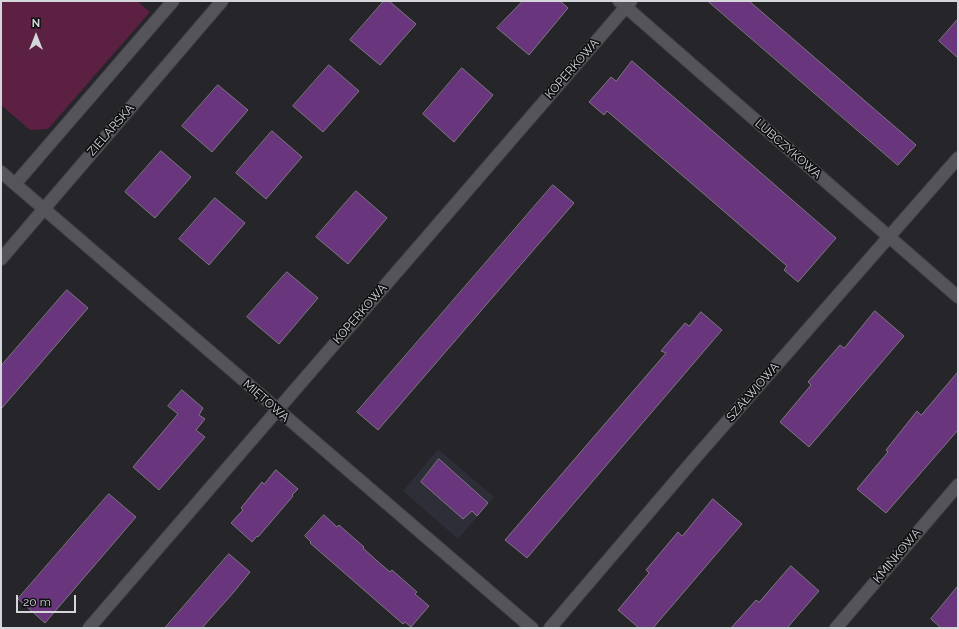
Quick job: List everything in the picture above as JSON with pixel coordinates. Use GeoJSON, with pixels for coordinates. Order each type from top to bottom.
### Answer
{"type":"FeatureCollection","features":[{"type":"Feature","properties":{"kind":"street"},"geometry":{"type":"LineString","coordinates":[[15,184],[173,1]]}},
{"type":"Feature","properties":{"kind":"street","name":"ZIELARSKA"},"geometry":{"type":"LineString","coordinates":[[1,260],[222,1]]}},
{"type":"Feature","properties":{"kind":"street","name":"LUBCZYKOWA"},"geometry":{"type":"LineString","coordinates":[[625,3],[889,238],[958,297]]}},
{"type":"Feature","properties":{"kind":"street","name":"KOPERKOWA"},"geometry":{"type":"LineString","coordinates":[[89,628],[625,3]]}},
{"type":"Feature","properties":{"kind":"street","name":"SZAŁWIOWA"},"geometry":{"type":"LineString","coordinates":[[550,628],[701,451],[958,158]]}},
{"type":"Feature","properties":{"kind":"street","name":"MIĘTOWA"},"geometry":{"type":"LineString","coordinates":[[1,172],[532,628]]}},
{"type":"Feature","properties":{"kind":"street","name":"KMINKOWA"},"geometry":{"type":"LineString","coordinates":[[836,628],[958,485]]}},
{"type":"Feature","properties":{"kind":"shaded area"},"geometry":{"type":"Polygon","coordinates":[[[1,1],[137,1],[150,12],[48,129],[30,130],[1,105],[1,1]]]}},
{"type":"Feature","properties":{"kind":"shaded area"},"geometry":{"type":"Polygon","coordinates":[[[438,449],[494,497],[458,539],[403,491],[438,449]]]}},
{"type":"Feature","properties":{"kind":"building"},"geometry":{"type":"Polygon","coordinates":[[[384,1],[389,1],[416,24],[380,65],[350,40],[384,1]]]}},
{"type":"Feature","properties":{"kind":"building"},"geometry":{"type":"Polygon","coordinates":[[[523,1],[560,1],[568,8],[529,55],[497,28],[523,1]]]}},
{"type":"Feature","properties":{"kind":"building"},"geometry":{"type":"Polygon","coordinates":[[[708,1],[749,1],[916,145],[898,165],[708,1]]]}},
{"type":"Feature","properties":{"kind":"building"},"geometry":{"type":"Polygon","coordinates":[[[958,19],[958,58],[939,41],[958,19]]]}},
{"type":"Feature","properties":{"kind":"building"},"geometry":{"type":"Polygon","coordinates":[[[632,61],[836,238],[798,282],[784,270],[787,266],[704,194],[607,111],[604,115],[589,102],[611,77],[616,81],[632,61]]]}},
{"type":"Feature","properties":{"kind":"building"},"geometry":{"type":"Polygon","coordinates":[[[329,65],[359,91],[323,132],[293,106],[329,65]]]}},
{"type":"Feature","properties":{"kind":"building"},"geometry":{"type":"Polygon","coordinates":[[[462,68],[493,95],[454,142],[423,114],[462,68]]]}},
{"type":"Feature","properties":{"kind":"building"},"geometry":{"type":"Polygon","coordinates":[[[218,85],[248,110],[212,152],[182,126],[218,85]]]}},
{"type":"Feature","properties":{"kind":"building"},"geometry":{"type":"Polygon","coordinates":[[[272,131],[302,157],[266,199],[236,173],[272,131]]]}},
{"type":"Feature","properties":{"kind":"building"},"geometry":{"type":"Polygon","coordinates":[[[161,151],[191,177],[155,218],[125,192],[161,151]]]}},
{"type":"Feature","properties":{"kind":"building"},"geometry":{"type":"Polygon","coordinates":[[[553,185],[574,203],[378,430],[357,412],[553,185]]]}},
{"type":"Feature","properties":{"kind":"building"},"geometry":{"type":"Polygon","coordinates":[[[356,191],[387,218],[348,264],[316,237],[356,191]]]}},
{"type":"Feature","properties":{"kind":"building"},"geometry":{"type":"Polygon","coordinates":[[[215,198],[245,223],[209,265],[179,239],[215,198]]]}},
{"type":"Feature","properties":{"kind":"building"},"geometry":{"type":"Polygon","coordinates":[[[287,272],[318,298],[279,344],[247,317],[287,272]]]}},
{"type":"Feature","properties":{"kind":"building"},"geometry":{"type":"Polygon","coordinates":[[[67,290],[88,308],[1,409],[1,366],[67,290]]]}},
{"type":"Feature","properties":{"kind":"building"},"geometry":{"type":"Polygon","coordinates":[[[875,311],[904,336],[809,447],[780,422],[811,385],[808,382],[840,345],[844,348],[875,311]]]}},
{"type":"Feature","properties":{"kind":"building"},"geometry":{"type":"Polygon","coordinates":[[[701,312],[722,330],[527,558],[505,540],[666,353],[661,351],[685,323],[689,326],[701,312]]]}},
{"type":"Feature","properties":{"kind":"building"},"geometry":{"type":"Polygon","coordinates":[[[958,372],[958,430],[886,513],[857,489],[888,452],[886,450],[917,411],[921,415],[958,372]]]}},
{"type":"Feature","properties":{"kind":"building"},"geometry":{"type":"Polygon","coordinates":[[[182,390],[203,408],[199,415],[205,419],[196,430],[205,437],[159,490],[133,467],[178,414],[168,406],[182,390]]]}},
{"type":"Feature","properties":{"kind":"building"},"geometry":{"type":"Polygon","coordinates":[[[439,459],[488,503],[477,516],[472,511],[463,519],[421,482],[439,459]]]}},
{"type":"Feature","properties":{"kind":"building"},"geometry":{"type":"Polygon","coordinates":[[[276,470],[298,489],[258,537],[257,536],[252,542],[231,523],[243,510],[241,508],[262,482],[264,484],[276,470]]]}},
{"type":"Feature","properties":{"kind":"building"},"geometry":{"type":"Polygon","coordinates":[[[109,494],[136,517],[45,623],[18,599],[109,494]]]}},
{"type":"Feature","properties":{"kind":"building"},"geometry":{"type":"Polygon","coordinates":[[[713,499],[742,524],[653,628],[639,628],[618,610],[649,573],[646,570],[678,532],[682,536],[713,499]]]}},
{"type":"Feature","properties":{"kind":"building"},"geometry":{"type":"Polygon","coordinates":[[[324,515],[337,527],[339,525],[390,572],[392,570],[417,592],[415,594],[429,606],[411,627],[405,622],[403,624],[310,543],[311,542],[305,536],[324,515]]]}},
{"type":"Feature","properties":{"kind":"building"},"geometry":{"type":"Polygon","coordinates":[[[229,554],[250,572],[233,593],[202,628],[165,628],[229,554]]]}},
{"type":"Feature","properties":{"kind":"building"},"geometry":{"type":"Polygon","coordinates":[[[791,566],[819,591],[787,628],[731,628],[756,600],[759,602],[791,566]]]}},
{"type":"Feature","properties":{"kind":"building"},"geometry":{"type":"Polygon","coordinates":[[[958,586],[958,628],[941,628],[931,619],[958,586]]]}}]}
